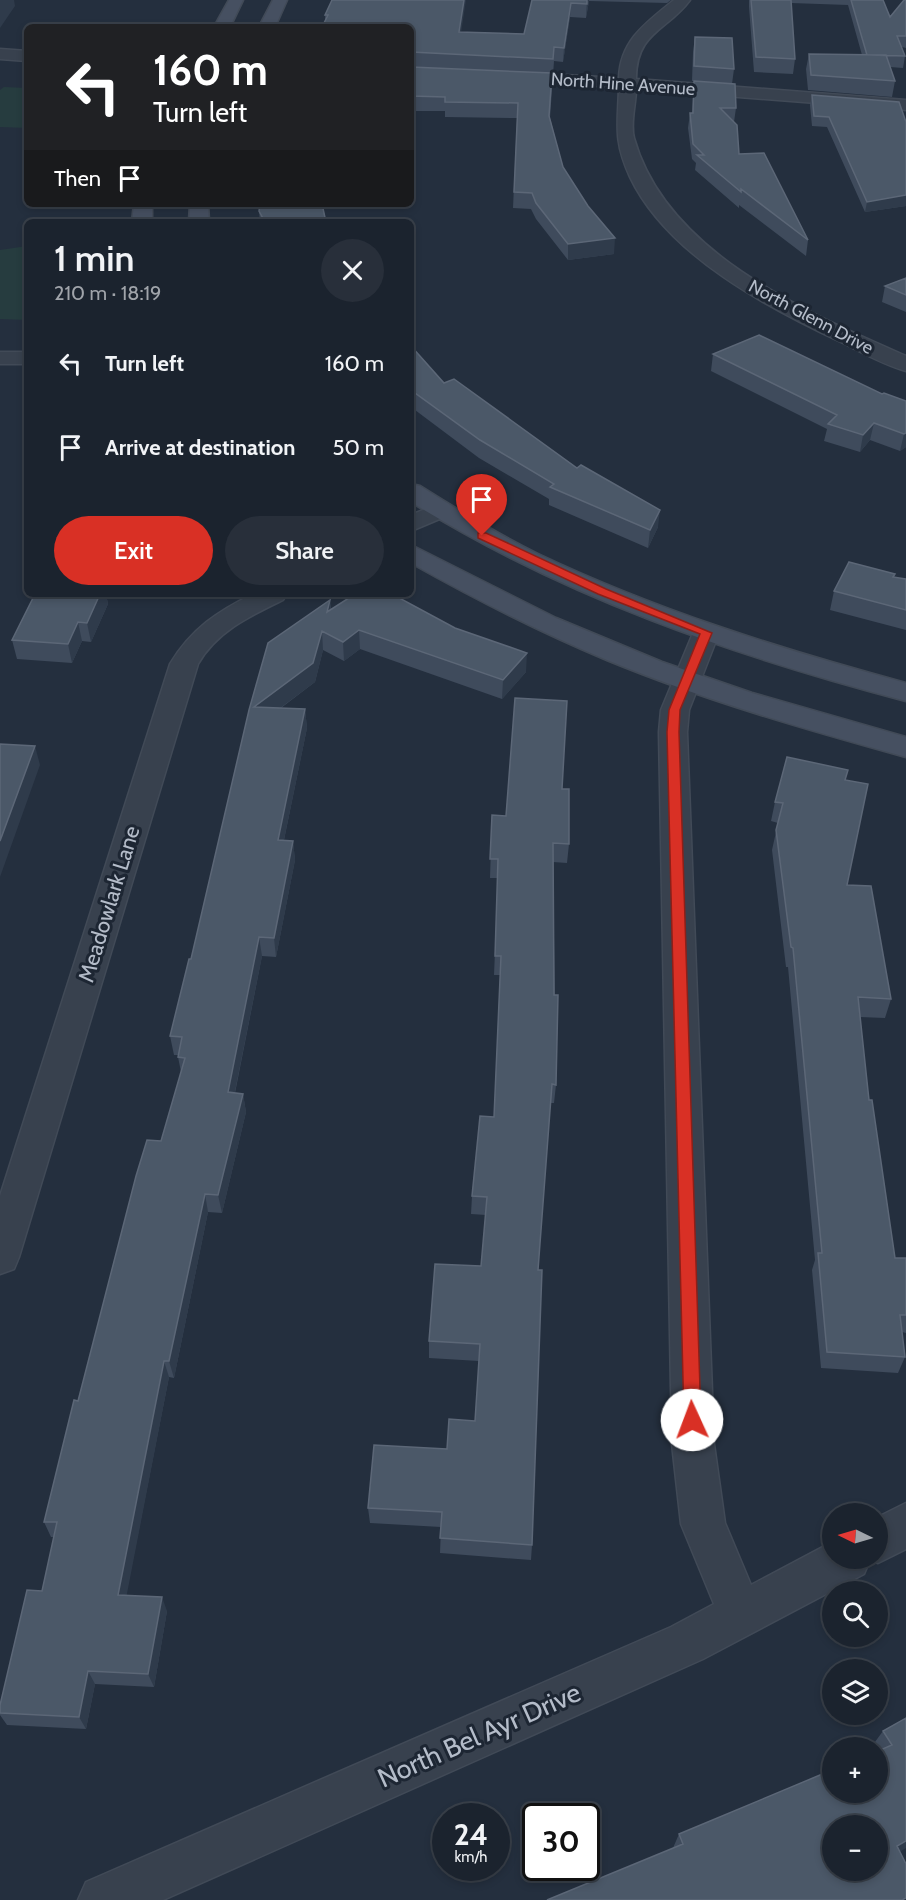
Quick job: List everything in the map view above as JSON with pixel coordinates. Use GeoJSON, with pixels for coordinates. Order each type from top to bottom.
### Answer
{"type":"FeatureCollection","features":[{"type":"Feature","properties":{"kind":"street"},"geometry":{"type":"LineString","coordinates":[[224,24],[236,0]]}},
{"type":"Feature","properties":{"kind":"street"},"geometry":{"type":"LineString","coordinates":[[268,24],[280,0]]}},
{"type":"Feature","properties":{"kind":"street","name":"North Glenn Drive"},"geometry":{"type":"LineString","coordinates":[[683,0],[638,40],[630,56],[625,137],[636,170],[661,209],[712,259],[785,307],[860,345],[906,364]]}},
{"type":"Feature","properties":{"kind":"street"},"geometry":{"type":"LineString","coordinates":[[0,54],[24,56]]}},
{"type":"Feature","properties":{"kind":"street","name":"North Hine Avenue"},"geometry":{"type":"LineString","coordinates":[[495,77],[628,83],[906,105]]}},
{"type":"Feature","properties":{"kind":"street"},"geometry":{"type":"LineString","coordinates":[[0,358],[24,358]]}},
{"type":"Feature","properties":{"kind":"street"},"geometry":{"type":"LineString","coordinates":[[414,493],[482,536],[602,592],[706,633],[906,693]]}},
{"type":"Feature","properties":{"kind":"street"},"geometry":{"type":"LineString","coordinates":[[414,523],[440,510]]}},
{"type":"Feature","properties":{"kind":"street"},"geometry":{"type":"LineString","coordinates":[[414,555],[528,615],[605,649],[749,702],[906,747]]}},
{"type":"Feature","properties":{"kind":"street","name":"Meadowlark Lane"},"geometry":{"type":"LineString","coordinates":[[0,1257],[184,664],[192,647],[202,635],[224,620],[268,597]]}},
{"type":"Feature","properties":{"kind":"street"},"geometry":{"type":"LineString","coordinates":[[706,633],[675,710],[673,732],[693,1444],[703,1524],[741,1615]]}},
{"type":"Feature","properties":{"kind":"street"},"geometry":{"type":"LineString","coordinates":[[888,1535],[906,1525]]}},
{"type":"Feature","properties":{"kind":"street","name":"North Bel Ayr Drive"},"geometry":{"type":"LineString","coordinates":[[104,1900],[687,1643],[827,1569]]}},
{"type":"Feature","properties":{"kind":"green space"},"geometry":{"type":"Polygon","coordinates":[[[4,87],[24,88],[24,128],[0,127],[0,90],[4,87]]]}},
{"type":"Feature","properties":{"kind":"green space"},"geometry":{"type":"Polygon","coordinates":[[[24,246],[24,320],[0,319],[0,250],[24,246]]]}},
{"type":"Feature","properties":{"kind":"building"},"geometry":{"type":"Polygon","coordinates":[[[332,0],[464,0],[459,32],[524,34],[532,0],[587,0],[587,4],[571,3],[564,48],[554,47],[553,59],[414,52],[414,24],[324,24],[328,15],[325,15],[332,0]]]}},
{"type":"Feature","properties":{"kind":"building"},"geometry":{"type":"Polygon","coordinates":[[[751,0],[791,0],[795,59],[756,57],[751,0]]]}},
{"type":"Feature","properties":{"kind":"building"},"geometry":{"type":"Polygon","coordinates":[[[851,0],[883,0],[890,17],[906,0],[906,36],[897,36],[905,56],[867,55],[851,0]]]}},
{"type":"Feature","properties":{"kind":"building"},"geometry":{"type":"Polygon","coordinates":[[[695,37],[732,38],[734,69],[694,66],[695,37]]]}},
{"type":"Feature","properties":{"kind":"building"},"geometry":{"type":"Polygon","coordinates":[[[809,54],[886,55],[895,81],[811,75],[809,54]]]}},
{"type":"Feature","properties":{"kind":"building"},"geometry":{"type":"Polygon","coordinates":[[[414,67],[552,73],[549,116],[563,167],[588,206],[615,238],[568,244],[536,203],[532,193],[514,192],[518,103],[445,102],[445,97],[414,96],[414,67]]]}},
{"type":"Feature","properties":{"kind":"building"},"geometry":{"type":"Polygon","coordinates":[[[694,81],[735,84],[736,108],[720,108],[737,125],[739,154],[764,153],[808,240],[741,189],[741,192],[697,155],[704,155],[693,144],[690,113],[693,113],[694,81]]]}},
{"type":"Feature","properties":{"kind":"building"},"geometry":{"type":"Polygon","coordinates":[[[812,95],[899,102],[906,122],[906,195],[867,202],[829,117],[814,116],[812,95]]]}},
{"type":"Feature","properties":{"kind":"building"},"geometry":{"type":"Polygon","coordinates":[[[260,207],[323,207],[325,219],[263,219],[260,207]]]}},
{"type":"Feature","properties":{"kind":"building"},"geometry":{"type":"Polygon","coordinates":[[[906,278],[906,295],[885,286],[906,278]]]}},
{"type":"Feature","properties":{"kind":"building"},"geometry":{"type":"Polygon","coordinates":[[[759,335],[882,394],[906,401],[906,433],[874,423],[863,435],[828,424],[837,415],[713,354],[759,335]]]}},
{"type":"Feature","properties":{"kind":"building"},"geometry":{"type":"Polygon","coordinates":[[[414,349],[444,383],[454,379],[577,468],[581,465],[660,510],[650,530],[550,487],[554,484],[480,440],[414,392],[414,349]]]}},
{"type":"Feature","properties":{"kind":"building"},"geometry":{"type":"Polygon","coordinates":[[[849,562],[906,579],[906,610],[834,591],[849,562]]]}},
{"type":"Feature","properties":{"kind":"building"},"geometry":{"type":"Polygon","coordinates":[[[34,597],[99,597],[87,623],[78,622],[68,644],[12,640],[34,597]]]}},
{"type":"Feature","properties":{"kind":"building"},"geometry":{"type":"Polygon","coordinates":[[[350,597],[398,597],[455,628],[527,653],[503,680],[359,630],[343,642],[322,631],[313,663],[254,707],[305,709],[278,840],[293,841],[274,938],[259,937],[228,1092],[243,1094],[218,1195],[205,1194],[169,1361],[164,1361],[118,1595],[162,1597],[148,1674],[88,1671],[79,1717],[0,1713],[27,1590],[42,1591],[57,1522],[44,1522],[74,1400],[78,1401],[136,1176],[147,1140],[161,1141],[185,1058],[178,1057],[182,1037],[170,1036],[189,959],[191,959],[249,710],[268,643],[330,600],[327,612],[350,597]]]}},
{"type":"Feature","properties":{"kind":"building"},"geometry":{"type":"Polygon","coordinates":[[[515,698],[567,701],[562,789],[569,789],[569,844],[553,843],[554,995],[558,995],[556,1085],[552,1084],[538,1270],[542,1270],[532,1545],[440,1538],[442,1512],[368,1508],[374,1445],[447,1449],[449,1419],[475,1421],[480,1344],[429,1341],[435,1264],[481,1266],[487,1197],[472,1196],[480,1116],[494,1117],[501,956],[495,956],[498,859],[490,859],[492,815],[506,816],[515,698]]]}},
{"type":"Feature","properties":{"kind":"building"},"geometry":{"type":"Polygon","coordinates":[[[0,744],[35,746],[0,841],[0,744]]]}},
{"type":"Feature","properties":{"kind":"building"},"geometry":{"type":"Polygon","coordinates":[[[787,757],[848,770],[845,780],[868,784],[847,885],[871,886],[891,999],[858,997],[869,1100],[872,1100],[895,1258],[906,1258],[906,1315],[900,1315],[905,1357],[827,1352],[818,1253],[822,1253],[793,948],[791,947],[776,830],[783,803],[775,802],[787,757]]]}},
{"type":"Feature","properties":{"kind":"building"},"geometry":{"type":"Polygon","coordinates":[[[906,1718],[906,1841],[897,1846],[906,1864],[906,1898],[902,1900],[547,1900],[593,1881],[600,1881],[600,1878],[683,1844],[679,1834],[822,1774],[822,1803],[888,1803],[888,1747],[892,1745],[883,1731],[906,1718]]]}},
{"type":"Feature","properties":{"kind":"route"},"geometry":{"type":"LineString","coordinates":[[482,536],[602,592],[706,633],[675,710],[673,732],[692,1420]]}}]}
